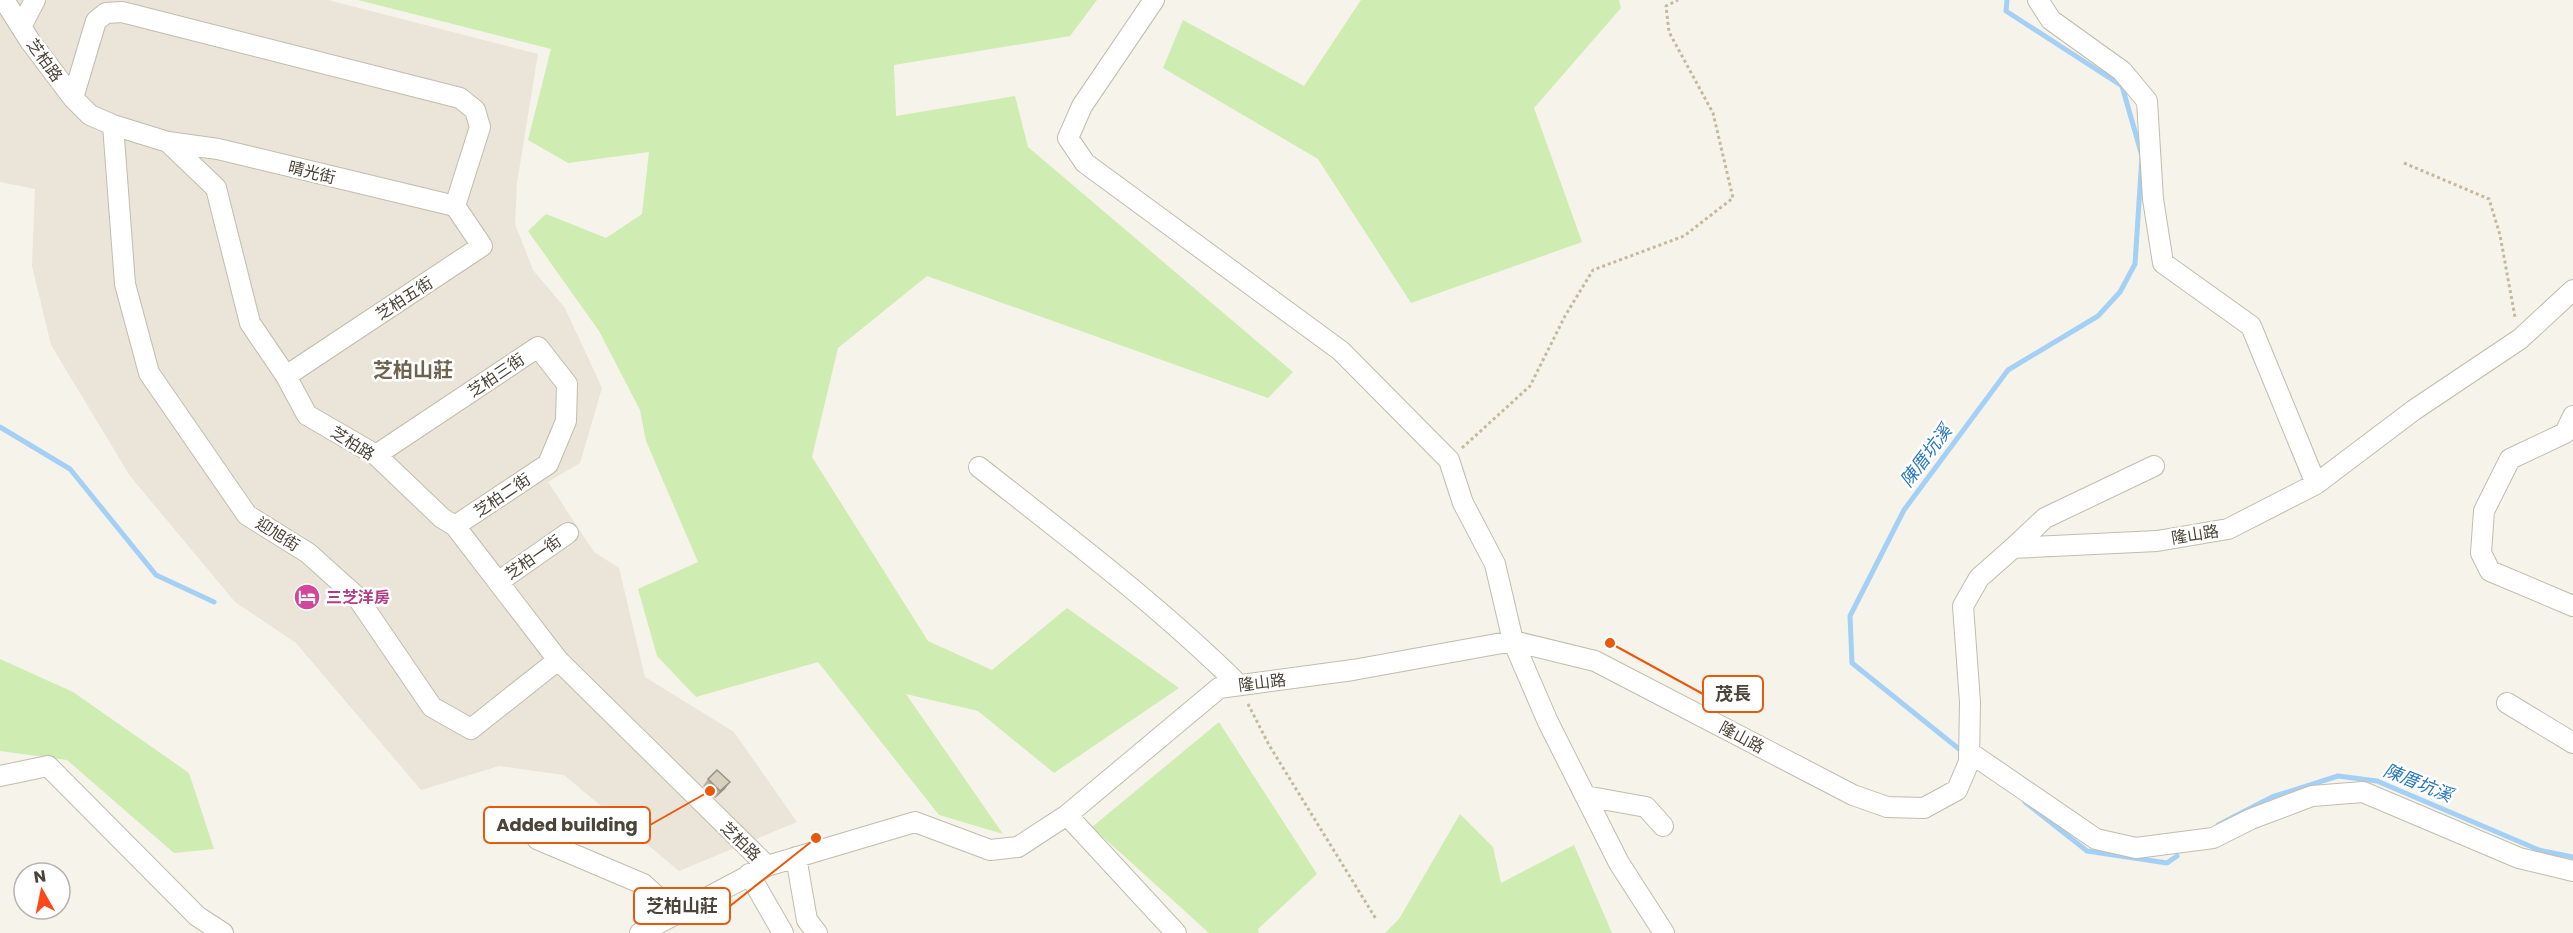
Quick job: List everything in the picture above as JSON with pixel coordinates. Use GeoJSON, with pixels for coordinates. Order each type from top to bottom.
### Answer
{"type":"FeatureCollection","features":[{"type":"Feature","properties":{"kind":"street","name":"芝柏路"},"geometry":{"type":"LineString","coordinates":[[4,0],[73,98],[90,115],[113,125],[168,142],[216,188],[250,323],[286,376],[307,415],[376,455],[442,518],[455,526],[558,660],[758,870],[783,933]]}},
{"type":"Feature","properties":{"kind":"street"},"geometry":{"type":"LineString","coordinates":[[21,27],[35,0]]}},
{"type":"Feature","properties":{"kind":"street"},"geometry":{"type":"LineString","coordinates":[[1154,0],[1082,106],[1068,138],[1085,163],[1341,351],[1449,460],[1463,503],[1495,564],[1513,641],[1548,722],[1619,863],[1664,933]]}},
{"type":"Feature","properties":{"kind":"street"},"geometry":{"type":"LineString","coordinates":[[2038,0],[2051,20],[2122,71],[2147,101],[2153,199],[2163,263],[2251,326],[2316,484]]}},
{"type":"Feature","properties":{"kind":"street"},"geometry":{"type":"LineString","coordinates":[[73,98],[96,21],[106,13],[122,12],[460,98],[475,110],[480,127],[455,207]]}},
{"type":"Feature","properties":{"kind":"street","name":"迎旭街"},"geometry":{"type":"LineString","coordinates":[[113,125],[125,284],[149,374],[247,515],[308,553],[357,597],[432,707],[471,729],[558,660]]}},
{"type":"Feature","properties":{"kind":"street","name":"晴光街"},"geometry":{"type":"LineString","coordinates":[[168,142],[218,148],[455,207]]}},
{"type":"Feature","properties":{"kind":"street","name":"芝柏五街"},"geometry":{"type":"LineString","coordinates":[[286,376],[483,246],[455,207]]}},
{"type":"Feature","properties":{"kind":"street","name":"隆山路"},"geometry":{"type":"LineString","coordinates":[[640,933],[758,870],[915,822],[990,850],[1018,847],[1067,815],[1219,688],[1353,670],[1513,641],[1595,661],[1853,795],[1887,807],[1924,808],[1957,790],[1969,756],[1970,702],[1963,606],[1979,578],[2013,548],[2157,541],[2228,529],[2316,484],[2414,410],[2520,339],[2573,290]]}},
{"type":"Feature","properties":{"kind":"street","name":"芝柏三街"},"geometry":{"type":"LineString","coordinates":[[376,455],[538,347],[567,384],[566,421],[548,464]]}},
{"type":"Feature","properties":{"kind":"street"},"geometry":{"type":"LineString","coordinates":[[2573,416],[2565,433],[2510,459],[2484,511],[2481,553],[2490,571],[2573,606]]}},
{"type":"Feature","properties":{"kind":"street","name":"芝柏二街"},"geometry":{"type":"LineString","coordinates":[[455,526],[548,464]]}},
{"type":"Feature","properties":{"kind":"street"},"geometry":{"type":"LineString","coordinates":[[2013,548],[2045,518],[2154,466]]}},
{"type":"Feature","properties":{"kind":"street"},"geometry":{"type":"LineString","coordinates":[[979,467],[1107,567],[1199,645],[1239,685]]}},
{"type":"Feature","properties":{"kind":"street","name":"芝柏一街"},"geometry":{"type":"LineString","coordinates":[[498,582],[568,533]]}},
{"type":"Feature","properties":{"kind":"street"},"geometry":{"type":"LineString","coordinates":[[2507,703],[2573,743]]}},
{"type":"Feature","properties":{"kind":"street"},"geometry":{"type":"LineString","coordinates":[[1969,756],[2096,839],[2136,848],[2213,838],[2251,819],[2312,796],[2363,792],[2519,858],[2573,871]]}},
{"type":"Feature","properties":{"kind":"street"},"geometry":{"type":"LineString","coordinates":[[0,777],[48,766],[197,916],[223,933]]}},
{"type":"Feature","properties":{"kind":"street"},"geometry":{"type":"LineString","coordinates":[[1585,796],[1646,807],[1663,826]]}},
{"type":"Feature","properties":{"kind":"street"},"geometry":{"type":"LineString","coordinates":[[1067,815],[1176,933]]}},
{"type":"Feature","properties":{"kind":"street"},"geometry":{"type":"LineString","coordinates":[[537,839],[643,884],[676,914]]}},
{"type":"Feature","properties":{"kind":"street"},"geometry":{"type":"LineString","coordinates":[[796,857],[807,920],[817,933]]}},
{"type":"Feature","properties":{"kind":"path"},"geometry":{"type":"LineString","coordinates":[[1449,460],[1530,386],[1565,316],[1593,270],[1684,236],[1733,198],[1713,113],[1669,32],[1666,6],[1678,0]]}},
{"type":"Feature","properties":{"kind":"path"},"geometry":{"type":"LineString","coordinates":[[2404,163],[2489,199],[2500,236],[2520,339]]}},
{"type":"Feature","properties":{"kind":"path"},"geometry":{"type":"LineString","coordinates":[[1239,685],[1269,745],[1376,919]]}},
{"type":"Feature","properties":{"kind":"shaded area"},"geometry":{"type":"Polygon","coordinates":[[[0,0],[328,0],[538,54],[517,183],[515,224],[533,270],[565,308],[602,388],[580,463],[548,482],[594,552],[619,568],[645,677],[734,732],[797,822],[679,871],[564,775],[499,766],[421,790],[296,643],[235,602],[130,476],[51,345],[32,266],[35,189],[0,182],[0,0]]]}},
{"type":"Feature","properties":{"kind":"green space"},"geometry":{"type":"Polygon","coordinates":[[[358,0],[1097,0],[1070,36],[894,65],[896,116],[1015,96],[1028,147],[1293,372],[1268,398],[927,276],[838,348],[812,457],[928,641],[992,670],[1067,608],[1179,688],[1054,773],[978,711],[906,694],[1003,834],[939,815],[818,662],[696,697],[657,656],[638,589],[698,562],[646,441],[640,410],[599,331],[528,231],[546,214],[606,238],[642,214],[649,152],[568,163],[528,140],[551,49],[358,0]]]}},
{"type":"Feature","properties":{"kind":"green space"},"geometry":{"type":"Polygon","coordinates":[[[1361,0],[1619,0],[1621,8],[1534,108],[1582,242],[1411,303],[1318,159],[1163,68],[1183,20],[1304,86],[1361,0]]]}},
{"type":"Feature","properties":{"kind":"green space"},"geometry":{"type":"Polygon","coordinates":[[[0,659],[73,692],[189,773],[214,849],[174,853],[67,760],[0,751],[0,659]]]}},
{"type":"Feature","properties":{"kind":"green space"},"geometry":{"type":"Polygon","coordinates":[[[1219,722],[1317,874],[1258,929],[1259,933],[1209,933],[1092,827],[1219,722]]]}},
{"type":"Feature","properties":{"kind":"green space"},"geometry":{"type":"Polygon","coordinates":[[[1460,814],[1493,847],[1501,883],[1574,845],[1612,933],[1385,933],[1399,919],[1460,814]]]}},
{"type":"Feature","properties":{"kind":"building"},"geometry":{"type":"Polygon","coordinates":[[[717,770],[730,782],[720,791],[708,779],[717,770]]]}},
{"type":"Feature","properties":{"kind":"waterway","name":"陳厝坑溪"},"geometry":{"type":"LineString","coordinates":[[1964,753],[1852,663],[1850,616],[1904,510],[2008,370],[2098,316],[2120,292],[2135,264],[2142,156],[2122,86],[2006,11],[2007,0]]}},
{"type":"Feature","properties":{"kind":"waterway"},"geometry":{"type":"LineString","coordinates":[[0,427],[70,469],[156,575],[214,602]]}},
{"type":"Feature","properties":{"kind":"waterway","name":"陳厝坑溪"},"geometry":{"type":"LineString","coordinates":[[2218,825],[2272,797],[2338,776],[2377,781],[2539,850],[2573,857]]}},
{"type":"Feature","properties":{"kind":"waterway","name":"陳厝坑溪"},"geometry":{"type":"LineString","coordinates":[[2025,802],[2087,851],[2167,863],[2177,856]]}},
{"type":"Feature","properties":{"kind":"place","name":"三芝洋房"},"geometry":{"type":"Point","coordinates":[307,597]}},
{"type":"Feature","properties":{"kind":"place","name":"茂長"},"geometry":{"type":"Point","coordinates":[1610,643]}},
{"type":"Feature","properties":{"kind":"place","name":"Added building"},"geometry":{"type":"Point","coordinates":[710,791]}},
{"type":"Feature","properties":{"kind":"place","name":"芝柏山莊"},"geometry":{"type":"Point","coordinates":[816,838]}},
{"type":"Feature","properties":{"kind":"district","name":"芝柏山莊"},"geometry":{"type":"Point","coordinates":[413,370]}}]}
